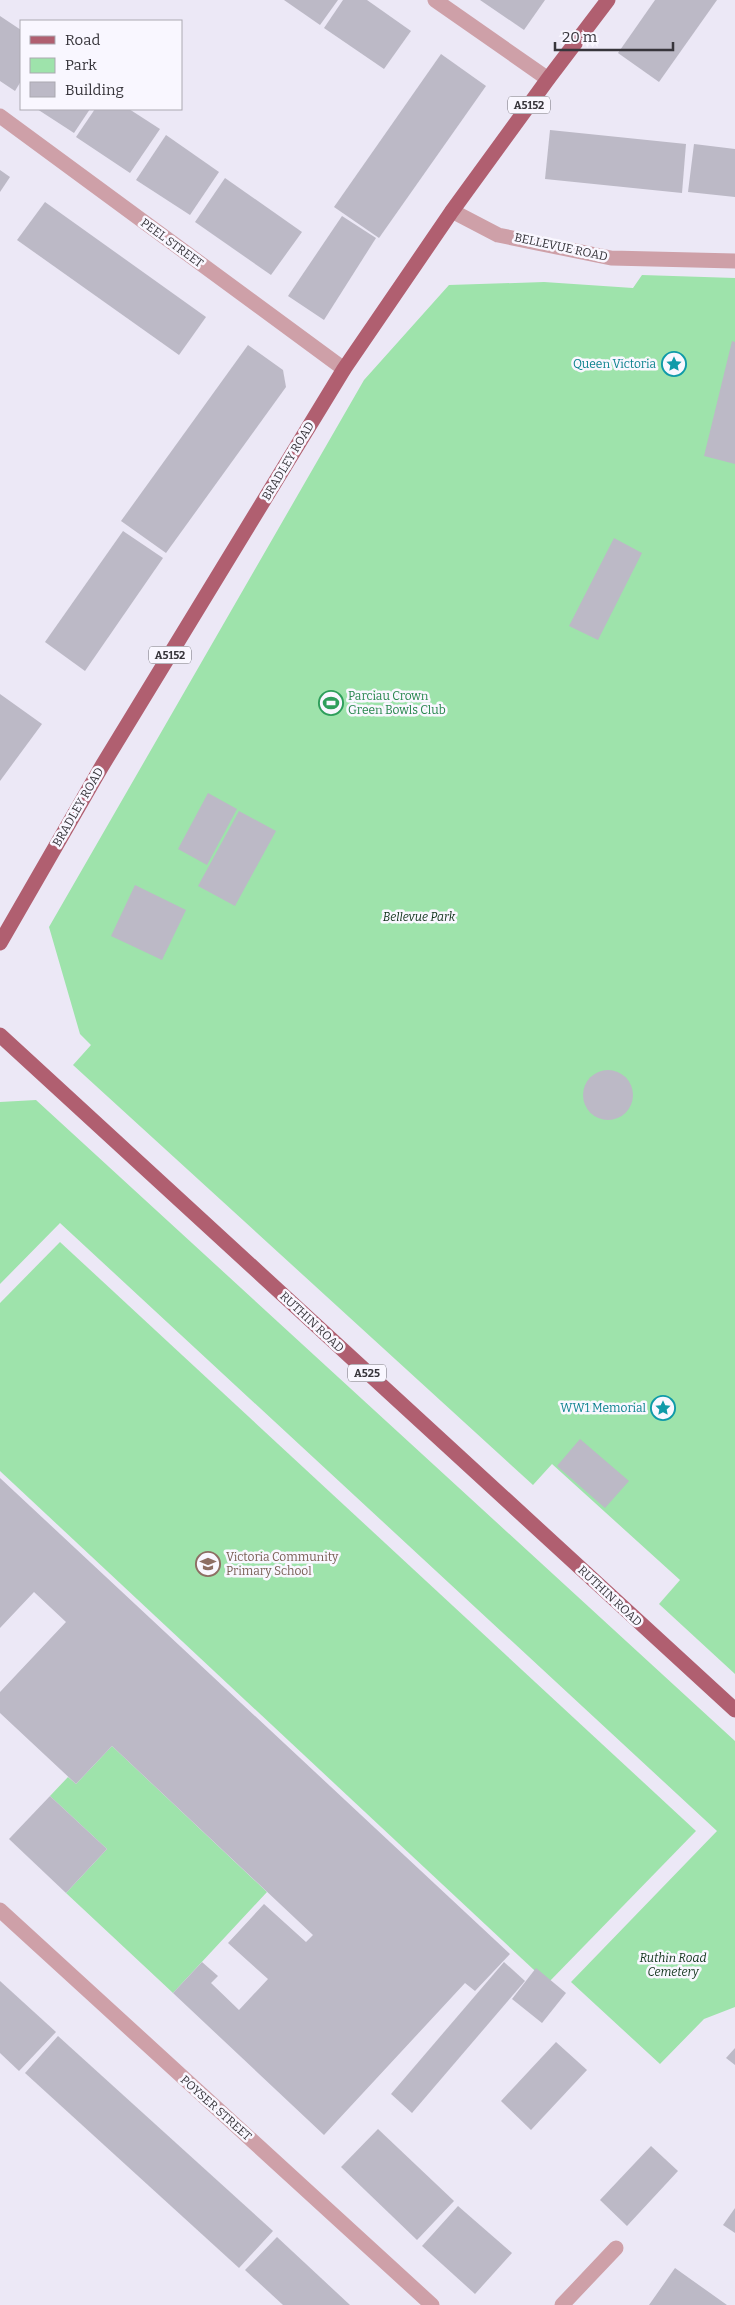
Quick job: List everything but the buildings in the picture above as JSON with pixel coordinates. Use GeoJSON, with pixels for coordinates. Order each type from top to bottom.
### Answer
{"type":"FeatureCollection","features":[{"type":"Feature","properties":{"kind":"main road","name":"BRADLEY ROAD"},"geometry":{"type":"LineString","coordinates":[[0,943],[102,766],[344,370],[452,211],[608,0]]}},
{"type":"Feature","properties":{"kind":"main road","name":"RUTHIN ROAD"},"geometry":{"type":"LineString","coordinates":[[0,1035],[735,1710]]}},
{"type":"Feature","properties":{"kind":"street"},"geometry":{"type":"LineString","coordinates":[[435,0],[548,79]]}},
{"type":"Feature","properties":{"kind":"street","name":"PEEL STREET"},"geometry":{"type":"LineString","coordinates":[[0,116],[344,370]]}},
{"type":"Feature","properties":{"kind":"street","name":"BELLEVUE ROAD"},"geometry":{"type":"LineString","coordinates":[[452,211],[498,234],[611,258],[735,261]]}},
{"type":"Feature","properties":{"kind":"street","name":"POYSER STREET"},"geometry":{"type":"LineString","coordinates":[[0,1910],[432,2305]]}},
{"type":"Feature","properties":{"kind":"street"},"geometry":{"type":"LineString","coordinates":[[562,2305],[616,2248]]}},
{"type":"Feature","properties":{"kind":"green space","name":"Bellevue Park"},"geometry":{"type":"Polygon","coordinates":[[[642,275],[735,278],[735,1674],[659,1604],[680,1580],[552,1464],[533,1485],[73,1065],[91,1045],[80,1034],[49,927],[364,380],[449,285],[544,282],[633,288],[642,275]]]}},
{"type":"Feature","properties":{"kind":"green space","name":"Ruthin Road Cemetery"},"geometry":{"type":"Polygon","coordinates":[[[36,1100],[735,1741],[735,2007],[704,2019],[660,2064],[571,1982],[717,1831],[60,1223],[0,1284],[0,1102],[36,1100]]]}},
{"type":"Feature","properties":{"kind":"green space"},"geometry":{"type":"Polygon","coordinates":[[[60,1242],[696,1831],[548,1983],[0,1471],[0,1303],[60,1242]]]}},
{"type":"Feature","properties":{"kind":"green space"},"geometry":{"type":"Polygon","coordinates":[[[112,1746],[267,1892],[173,1993],[66,1893],[107,1849],[50,1796],[68,1777],[76,1784],[112,1746]]]}},
{"type":"Feature","properties":{"kind":"place","name":"Queen Victoria"},"geometry":{"type":"Point","coordinates":[674,364]}},
{"type":"Feature","properties":{"kind":"place","name":"Parciau Crown Green Bowls Club"},"geometry":{"type":"Point","coordinates":[331,703]}},
{"type":"Feature","properties":{"kind":"place","name":"WW1 Memorial"},"geometry":{"type":"Point","coordinates":[663,1408]}},
{"type":"Feature","properties":{"kind":"place","name":"Victoria Community Primary School"},"geometry":{"type":"Point","coordinates":[208,1564]}}]}
